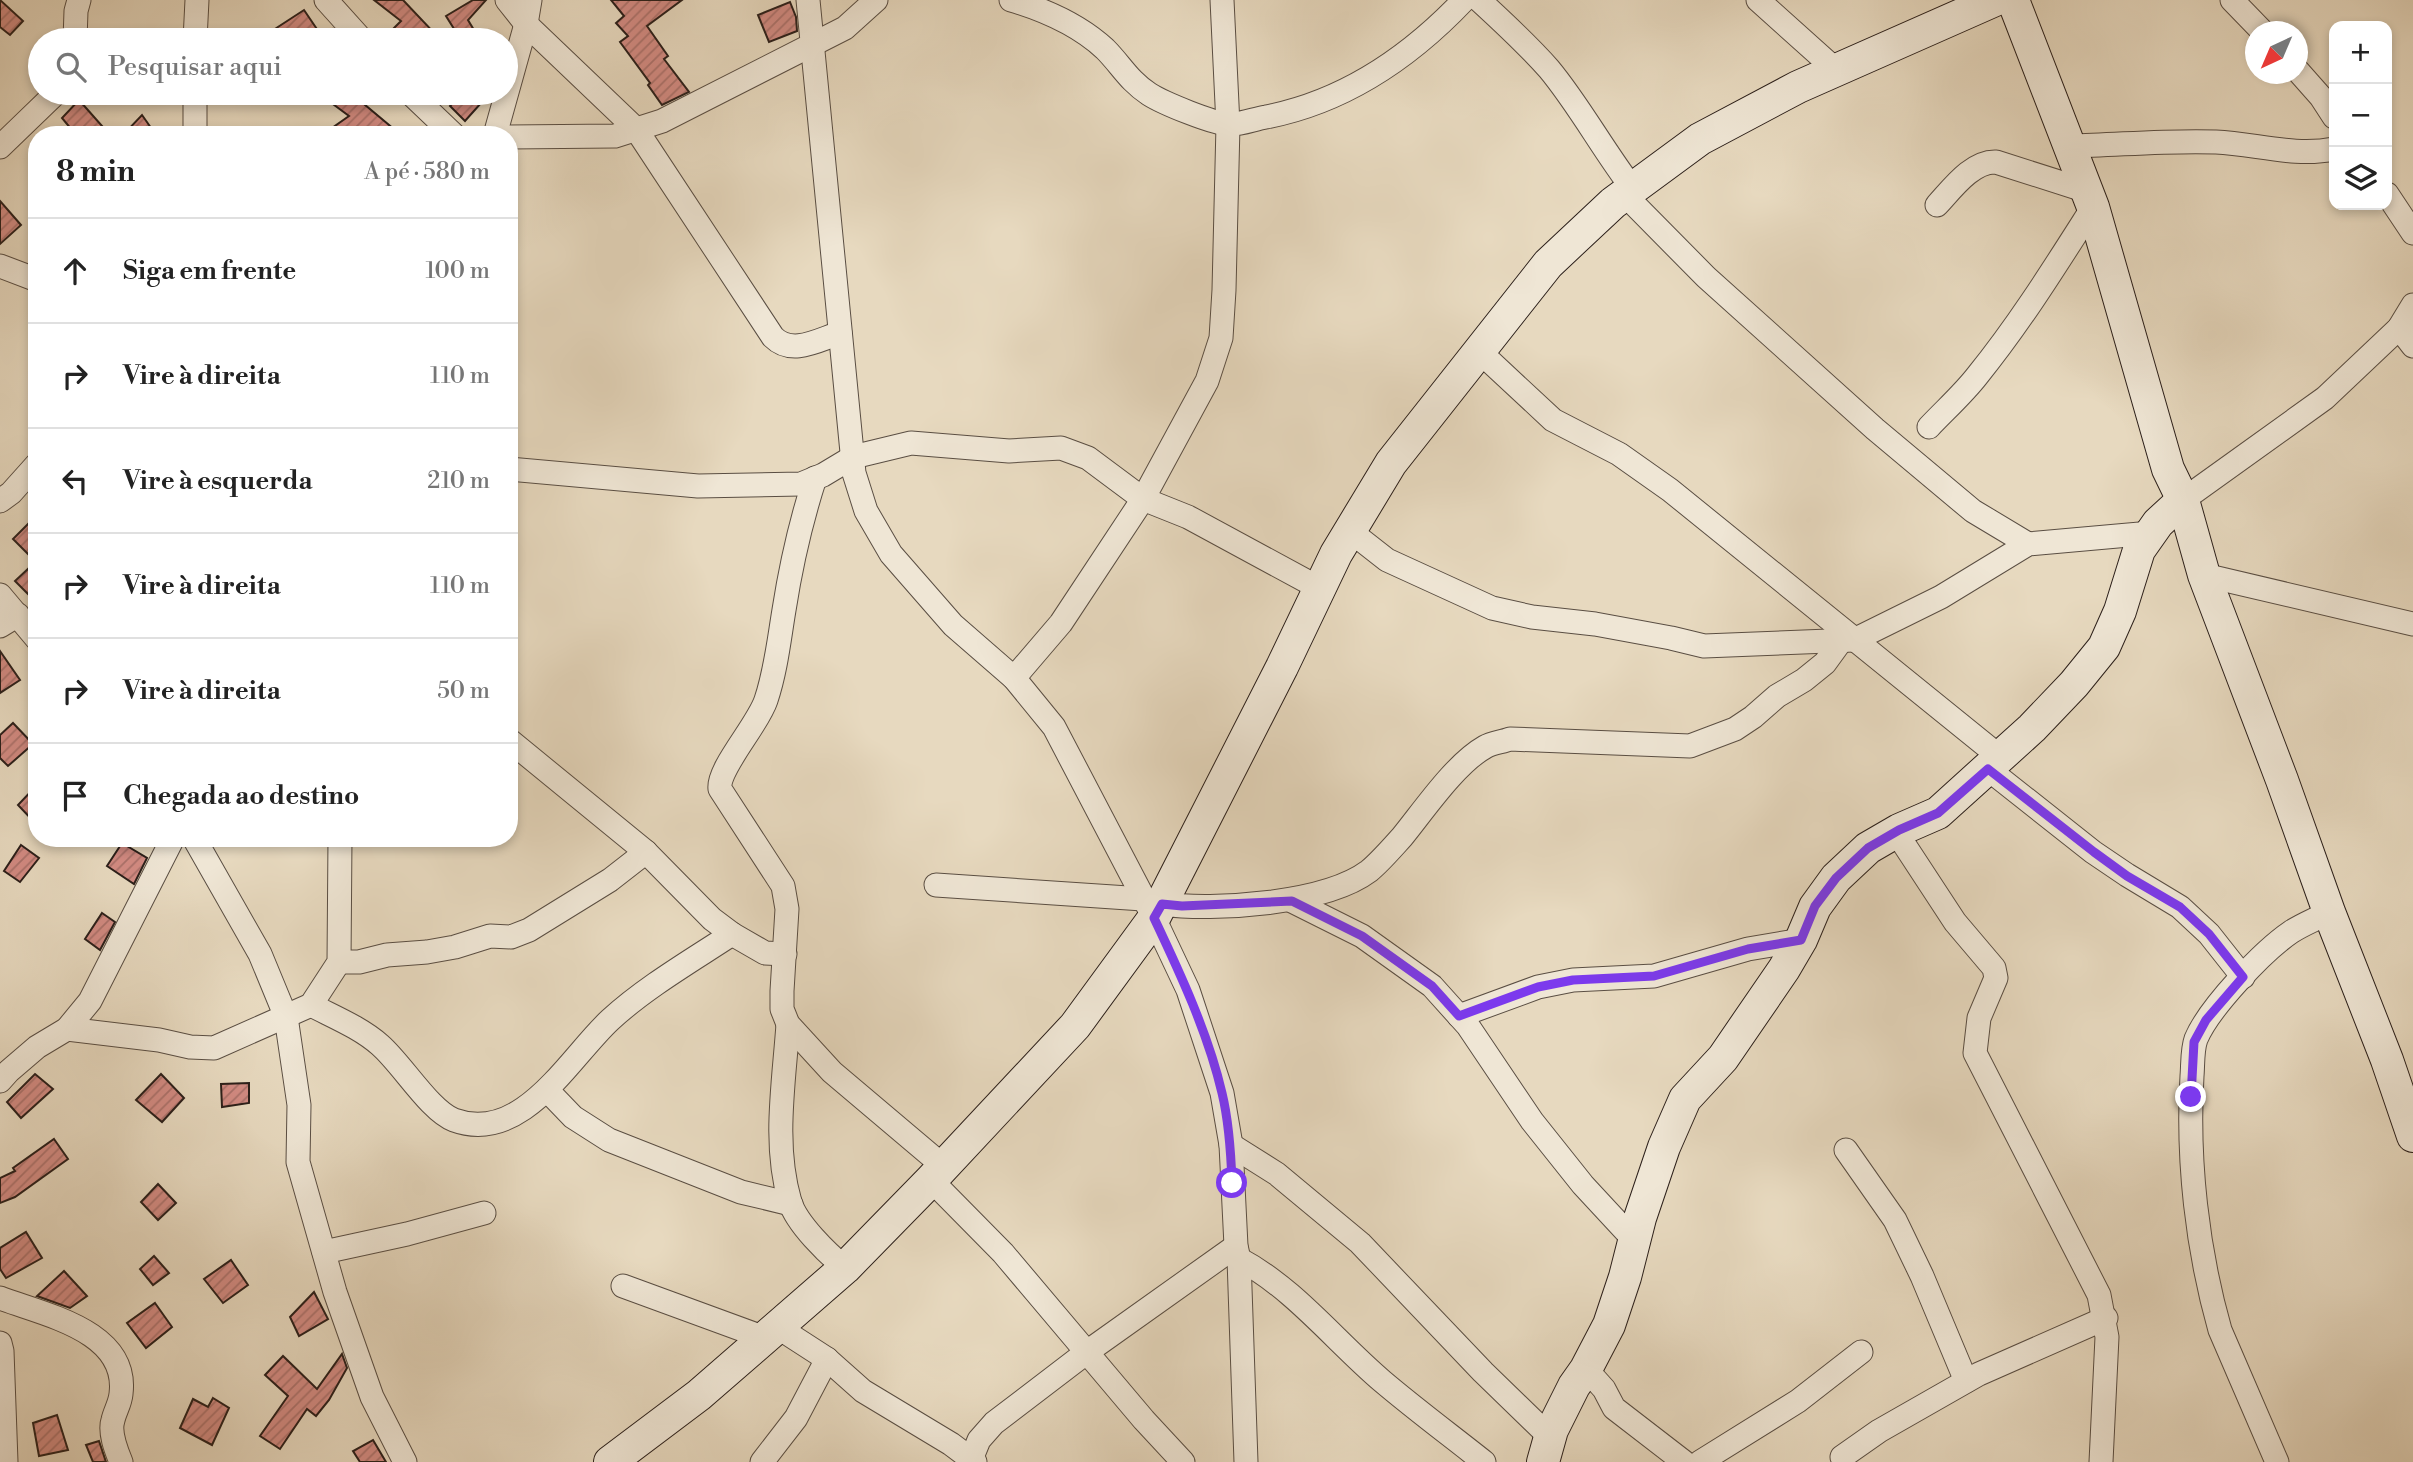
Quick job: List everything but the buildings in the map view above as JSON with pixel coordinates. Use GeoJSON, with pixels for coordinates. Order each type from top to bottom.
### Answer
{"type":"FeatureCollection","features":[{"type":"Feature","properties":{"kind":"street"},"geometry":{"type":"LineString","coordinates":[[75,28],[79,0]]}},
{"type":"Feature","properties":{"kind":"street"},"geometry":{"type":"LineString","coordinates":[[196,28],[197,0]]}},
{"type":"Feature","properties":{"kind":"street"},"geometry":{"type":"LineString","coordinates":[[326,0],[351,28]]}},
{"type":"Feature","properties":{"kind":"street"},"geometry":{"type":"LineString","coordinates":[[507,0],[526,24],[636,129],[773,337],[780,344],[795,348],[840,333]]}},
{"type":"Feature","properties":{"kind":"street"},"geometry":{"type":"LineString","coordinates":[[518,53],[530,0]]}},
{"type":"Feature","properties":{"kind":"street"},"geometry":{"type":"LineString","coordinates":[[808,0],[853,457],[866,511],[891,554],[953,625],[1014,678],[1054,727],[1153,907],[1188,990],[1222,1093],[1231,1145],[1246,1462]]}},
{"type":"Feature","properties":{"kind":"street"},"geometry":{"type":"LineString","coordinates":[[518,137],[615,136],[662,121],[845,29],[876,0]]}},
{"type":"Feature","properties":{"kind":"street"},"geometry":{"type":"LineString","coordinates":[[1011,0],[1039,8],[1083,32],[1106,50],[1129,78],[1151,95],[1173,106],[1228,125],[1299,111],[1369,79],[1420,42],[1464,0]]}},
{"type":"Feature","properties":{"kind":"street"},"geometry":{"type":"LineString","coordinates":[[1014,678],[1060,623],[1143,499],[1207,381],[1221,338],[1228,125],[1222,0]]}},
{"type":"Feature","properties":{"kind":"street"},"geometry":{"type":"LineString","coordinates":[[1479,0],[1517,34],[1550,70],[1629,192],[1706,277],[1875,429],[1973,511],[2028,544]]}},
{"type":"Feature","properties":{"kind":"street"},"geometry":{"type":"LineString","coordinates":[[1758,0],[1836,70]]}},
{"type":"Feature","properties":{"kind":"street"},"geometry":{"type":"LineString","coordinates":[[610,1462],[699,1395],[845,1268],[1075,1026],[1153,907],[1321,589],[1336,554],[1391,463],[1548,264],[1629,192],[1700,139],[1798,87],[1996,0]]}},
{"type":"Feature","properties":{"kind":"street"},"geometry":{"type":"LineString","coordinates":[[2012,0],[2090,199],[2168,469],[2183,500],[2204,575],[2387,1060],[2413,1136]]}},
{"type":"Feature","properties":{"kind":"street"},"geometry":{"type":"LineString","coordinates":[[2232,0],[2252,21]]}},
{"type":"Feature","properties":{"kind":"street"},"geometry":{"type":"LineString","coordinates":[[2308,83],[2329,110]]}},
{"type":"Feature","properties":{"kind":"street"},"geometry":{"type":"LineString","coordinates":[[0,147],[44,105]]}},
{"type":"Feature","properties":{"kind":"street"},"geometry":{"type":"LineString","coordinates":[[195,105],[195,126]]}},
{"type":"Feature","properties":{"kind":"street"},"geometry":{"type":"LineString","coordinates":[[423,105],[445,126]]}},
{"type":"Feature","properties":{"kind":"street"},"geometry":{"type":"LineString","coordinates":[[498,126],[503,105]]}},
{"type":"Feature","properties":{"kind":"street"},"geometry":{"type":"LineString","coordinates":[[2070,146],[2217,142],[2270,150],[2329,150]]}},
{"type":"Feature","properties":{"kind":"street"},"geometry":{"type":"LineString","coordinates":[[1937,205],[1964,177],[1987,161],[1996,162],[2090,199]]}},
{"type":"Feature","properties":{"kind":"street"},"geometry":{"type":"LineString","coordinates":[[1929,427],[1975,379],[2030,306],[2090,199]]}},
{"type":"Feature","properties":{"kind":"street"},"geometry":{"type":"LineString","coordinates":[[2392,202],[2413,233]]}},
{"type":"Feature","properties":{"kind":"street"},"geometry":{"type":"LineString","coordinates":[[0,266],[28,277]]}},
{"type":"Feature","properties":{"kind":"street"},"geometry":{"type":"LineString","coordinates":[[1231,1145],[1277,1174],[1360,1243],[1483,1373],[1543,1455],[1574,1386],[1609,1325],[1664,1147],[1685,1099],[1723,1058],[1801,940],[1815,906],[1836,878],[1868,848],[1938,813],[1994,763],[2074,684],[2104,647],[2120,611],[2139,550],[2151,533],[2183,500],[2406,337],[2413,305]]}},
{"type":"Feature","properties":{"kind":"street"},"geometry":{"type":"LineString","coordinates":[[1480,352],[1553,419],[1619,454],[1670,490],[1994,763],[2094,852],[2127,876],[2180,907],[2209,934],[2243,977]]}},
{"type":"Feature","properties":{"kind":"street"},"geometry":{"type":"LineString","coordinates":[[518,470],[698,486],[801,484],[853,457],[911,443],[1009,450],[1061,448],[1088,458],[1143,499],[1188,517],[1321,589]]}},
{"type":"Feature","properties":{"kind":"street"},"geometry":{"type":"LineString","coordinates":[[0,501],[28,474]]}},
{"type":"Feature","properties":{"kind":"street"},"geometry":{"type":"LineString","coordinates":[[815,478],[802,519],[776,664],[765,702],[749,734],[726,766],[719,781],[720,789],[783,886],[787,909],[782,1009],[788,1024],[832,1072],[937,1173],[1144,1420],[1183,1462]]}},
{"type":"Feature","properties":{"kind":"street"},"geometry":{"type":"LineString","coordinates":[[1350,530],[1387,560],[1492,608],[1532,617],[1608,626],[1704,646],[1847,640]]}},
{"type":"Feature","properties":{"kind":"street"},"geometry":{"type":"LineString","coordinates":[[936,885],[1153,907],[1292,901],[1334,888],[1368,872],[1401,838],[1431,799],[1485,747],[1510,739],[1690,746],[1735,729],[1753,717],[1777,696],[1804,680],[1825,663],[1847,640],[1941,597],[2028,544],[2151,533]]}},
{"type":"Feature","properties":{"kind":"street"},"geometry":{"type":"LineString","coordinates":[[2204,575],[2413,624]]}},
{"type":"Feature","properties":{"kind":"street"},"geometry":{"type":"LineString","coordinates":[[0,595],[9,621],[28,633]]}},
{"type":"Feature","properties":{"kind":"street"},"geometry":{"type":"LineString","coordinates":[[518,747],[646,852],[712,919],[765,953],[785,954]]}},
{"type":"Feature","properties":{"kind":"street"},"geometry":{"type":"LineString","coordinates":[[1896,832],[1955,922],[1994,968],[1996,978],[1979,1018],[1975,1052],[2099,1295],[2108,1337],[2101,1462]]}},
{"type":"Feature","properties":{"kind":"street"},"geometry":{"type":"LineString","coordinates":[[0,1081],[37,1047],[67,1029],[90,1001],[168,847]]}},
{"type":"Feature","properties":{"kind":"street"},"geometry":{"type":"LineString","coordinates":[[199,847],[260,954],[286,1017],[299,1105],[298,1163],[372,1397],[405,1462]]}},
{"type":"Feature","properties":{"kind":"street"},"geometry":{"type":"LineString","coordinates":[[67,1029],[214,1048],[312,1005],[339,962],[340,847]]}},
{"type":"Feature","properties":{"kind":"street"},"geometry":{"type":"LineString","coordinates":[[339,962],[359,962],[387,955],[427,952],[490,936],[511,937],[529,930],[610,880],[646,852]]}},
{"type":"Feature","properties":{"kind":"street"},"geometry":{"type":"LineString","coordinates":[[1292,901],[1362,936],[1432,986],[1468,1026],[1532,1121],[1583,1185],[1634,1240]]}},
{"type":"Feature","properties":{"kind":"street"},"geometry":{"type":"LineString","coordinates":[[2277,1462],[2220,1330],[2196,1211],[2191,1097],[2194,1042],[2206,1020],[2243,977],[2290,933],[2329,912]]}},
{"type":"Feature","properties":{"kind":"street"},"geometry":{"type":"LineString","coordinates":[[312,1005],[379,1044],[401,1065],[431,1103],[452,1120],[474,1124],[494,1121],[519,1113],[547,1090],[610,1020],[651,988],[732,934]]}},
{"type":"Feature","properties":{"kind":"street"},"geometry":{"type":"LineString","coordinates":[[1459,1016],[1538,987],[1573,980],[1654,976],[1748,949],[1801,940]]}},
{"type":"Feature","properties":{"kind":"street"},"geometry":{"type":"LineString","coordinates":[[788,1024],[779,1141],[791,1203],[820,1247],[845,1268]]}},
{"type":"Feature","properties":{"kind":"street"},"geometry":{"type":"LineString","coordinates":[[547,1090],[573,1117],[609,1140],[741,1192],[791,1203]]}},
{"type":"Feature","properties":{"kind":"street"},"geometry":{"type":"LineString","coordinates":[[1846,1150],[1895,1220],[1922,1276],[1966,1381]]}},
{"type":"Feature","properties":{"kind":"street"},"geometry":{"type":"LineString","coordinates":[[324,1252],[407,1234],[484,1213]]}},
{"type":"Feature","properties":{"kind":"street"},"geometry":{"type":"LineString","coordinates":[[623,1286],[771,1332],[827,1359],[863,1391],[914,1420],[972,1461],[979,1440],[994,1423],[1087,1352],[1237,1252]]}},
{"type":"Feature","properties":{"kind":"street"},"geometry":{"type":"LineString","coordinates":[[1237,1252],[1286,1292],[1383,1382],[1484,1462]]}},
{"type":"Feature","properties":{"kind":"street"},"geometry":{"type":"LineString","coordinates":[[0,1298],[75,1326],[108,1348],[118,1361],[121,1392],[111,1430],[121,1462]]}},
{"type":"Feature","properties":{"kind":"street"},"geometry":{"type":"LineString","coordinates":[[1842,1457],[1879,1431],[1966,1381],[2106,1318]]}},
{"type":"Feature","properties":{"kind":"street"},"geometry":{"type":"LineString","coordinates":[[0,1343],[6,1462]]}},
{"type":"Feature","properties":{"kind":"street"},"geometry":{"type":"LineString","coordinates":[[1700,1462],[1798,1401],[1861,1352]]}},
{"type":"Feature","properties":{"kind":"street"},"geometry":{"type":"LineString","coordinates":[[762,1462],[796,1418],[827,1359]]}},
{"type":"Feature","properties":{"kind":"street"},"geometry":{"type":"LineString","coordinates":[[1586,1369],[1604,1389],[1614,1408],[1684,1462]]}},
{"type":"Feature","properties":{"kind":"route"},"geometry":{"type":"LineString","coordinates":[[1232,1183],[1231,1145],[1222,1093],[1188,990],[1154,918],[1162,904],[1182,906],[1292,901],[1362,936],[1432,986],[1459,1016],[1538,987],[1573,980],[1654,976],[1748,949],[1801,940],[1815,906],[1836,878],[1868,848],[1899,830],[1938,813],[1988,769],[2127,876],[2180,907],[2209,934],[2243,977],[2206,1020],[2194,1042],[2191,1097]]}}]}
